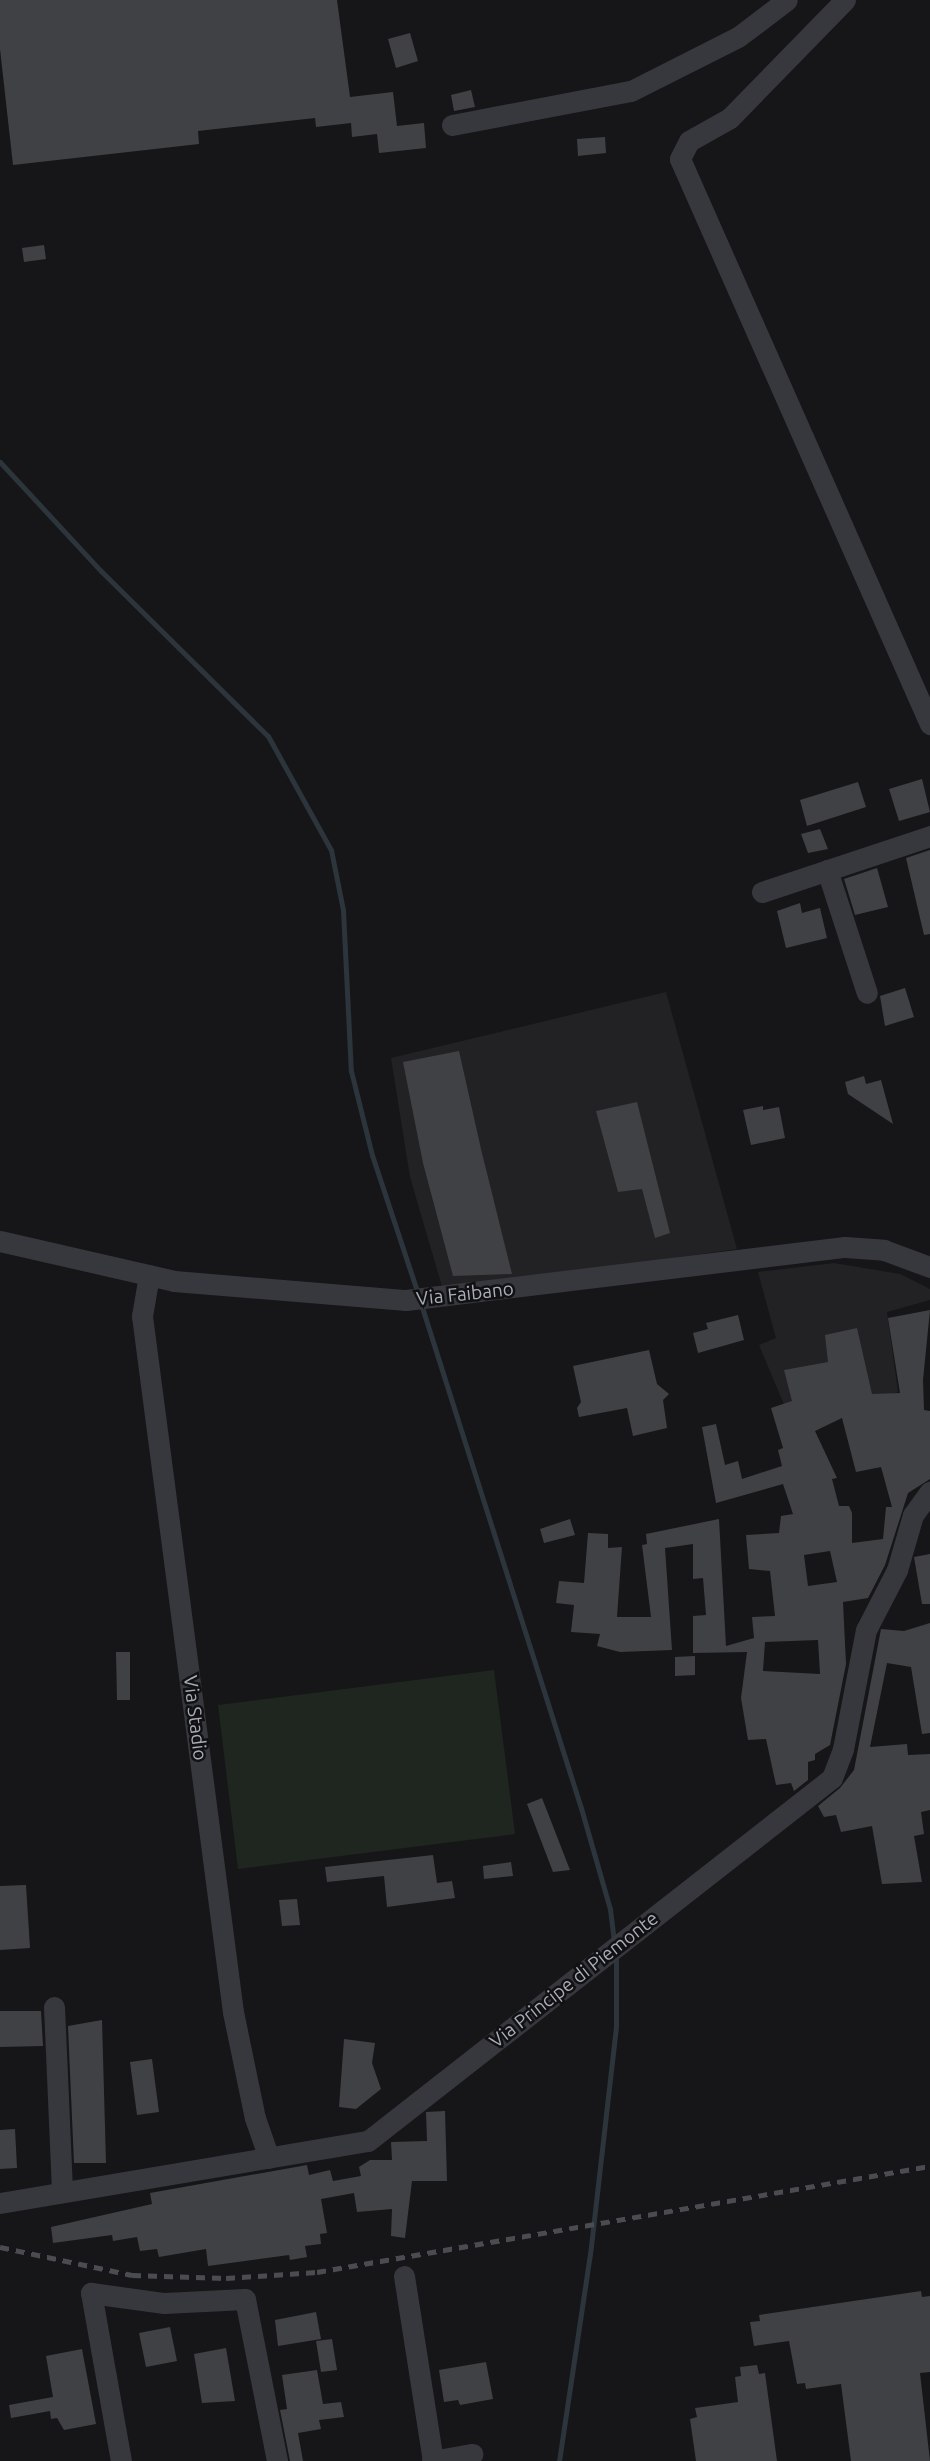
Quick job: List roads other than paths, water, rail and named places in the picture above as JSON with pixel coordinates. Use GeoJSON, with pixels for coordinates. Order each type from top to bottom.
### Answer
{"type":"FeatureCollection","features":[{"type":"Feature","properties":{"kind":"street"},"geometry":{"type":"LineString","coordinates":[[452,125],[631,91],[738,37],[787,0]]}},
{"type":"Feature","properties":{"kind":"street"},"geometry":{"type":"LineString","coordinates":[[845,0],[730,118],[689,141],[680,159],[930,724]]}},
{"type":"Feature","properties":{"kind":"street"},"geometry":{"type":"LineString","coordinates":[[762,892],[930,836]]}},
{"type":"Feature","properties":{"kind":"street"},"geometry":{"type":"LineString","coordinates":[[827,870],[867,993]]}},
{"type":"Feature","properties":{"kind":"street","name":"Via Faibano"},"geometry":{"type":"LineString","coordinates":[[0,1241],[149,1275],[406,1300],[845,1247],[884,1250],[930,1267]]}},
{"type":"Feature","properties":{"kind":"street","name":"Via Stadio"},"geometry":{"type":"LineString","coordinates":[[149,1275],[142,1315],[233,2012],[255,2118],[268,2158]]}},
{"type":"Feature","properties":{"kind":"street","name":"Via Principe di Piemonte"},"geometry":{"type":"LineString","coordinates":[[0,2203],[369,2141],[832,1778],[844,1749],[866,1630],[897,1570],[913,1516],[930,1492]]}},
{"type":"Feature","properties":{"kind":"street"},"geometry":{"type":"LineString","coordinates":[[54,2007],[62,2193]]}},
{"type":"Feature","properties":{"kind":"street"},"geometry":{"type":"LineString","coordinates":[[404,2276],[433,2461],[472,2454]]}},
{"type":"Feature","properties":{"kind":"street"},"geometry":{"type":"LineString","coordinates":[[121,2461],[90,2293],[164,2304],[245,2299],[277,2461]]}},
{"type":"Feature","properties":{"kind":"waterway"},"geometry":{"type":"LineString","coordinates":[[0,462],[101,571],[268,736],[331,850],[343,910],[351,1071],[372,1155],[418,1294]]}},
{"type":"Feature","properties":{"kind":"waterway"},"geometry":{"type":"LineString","coordinates":[[421,1304],[581,1808],[610,1909],[614,1940]]}},
{"type":"Feature","properties":{"kind":"waterway"},"geometry":{"type":"LineString","coordinates":[[559,2461],[591,2246],[616,2025],[616,1954]]}},
{"type":"Feature","properties":{"kind":"railway"},"geometry":{"type":"LineString","coordinates":[[0,2247],[132,2275],[226,2278],[317,2272],[930,2166]]}}]}
